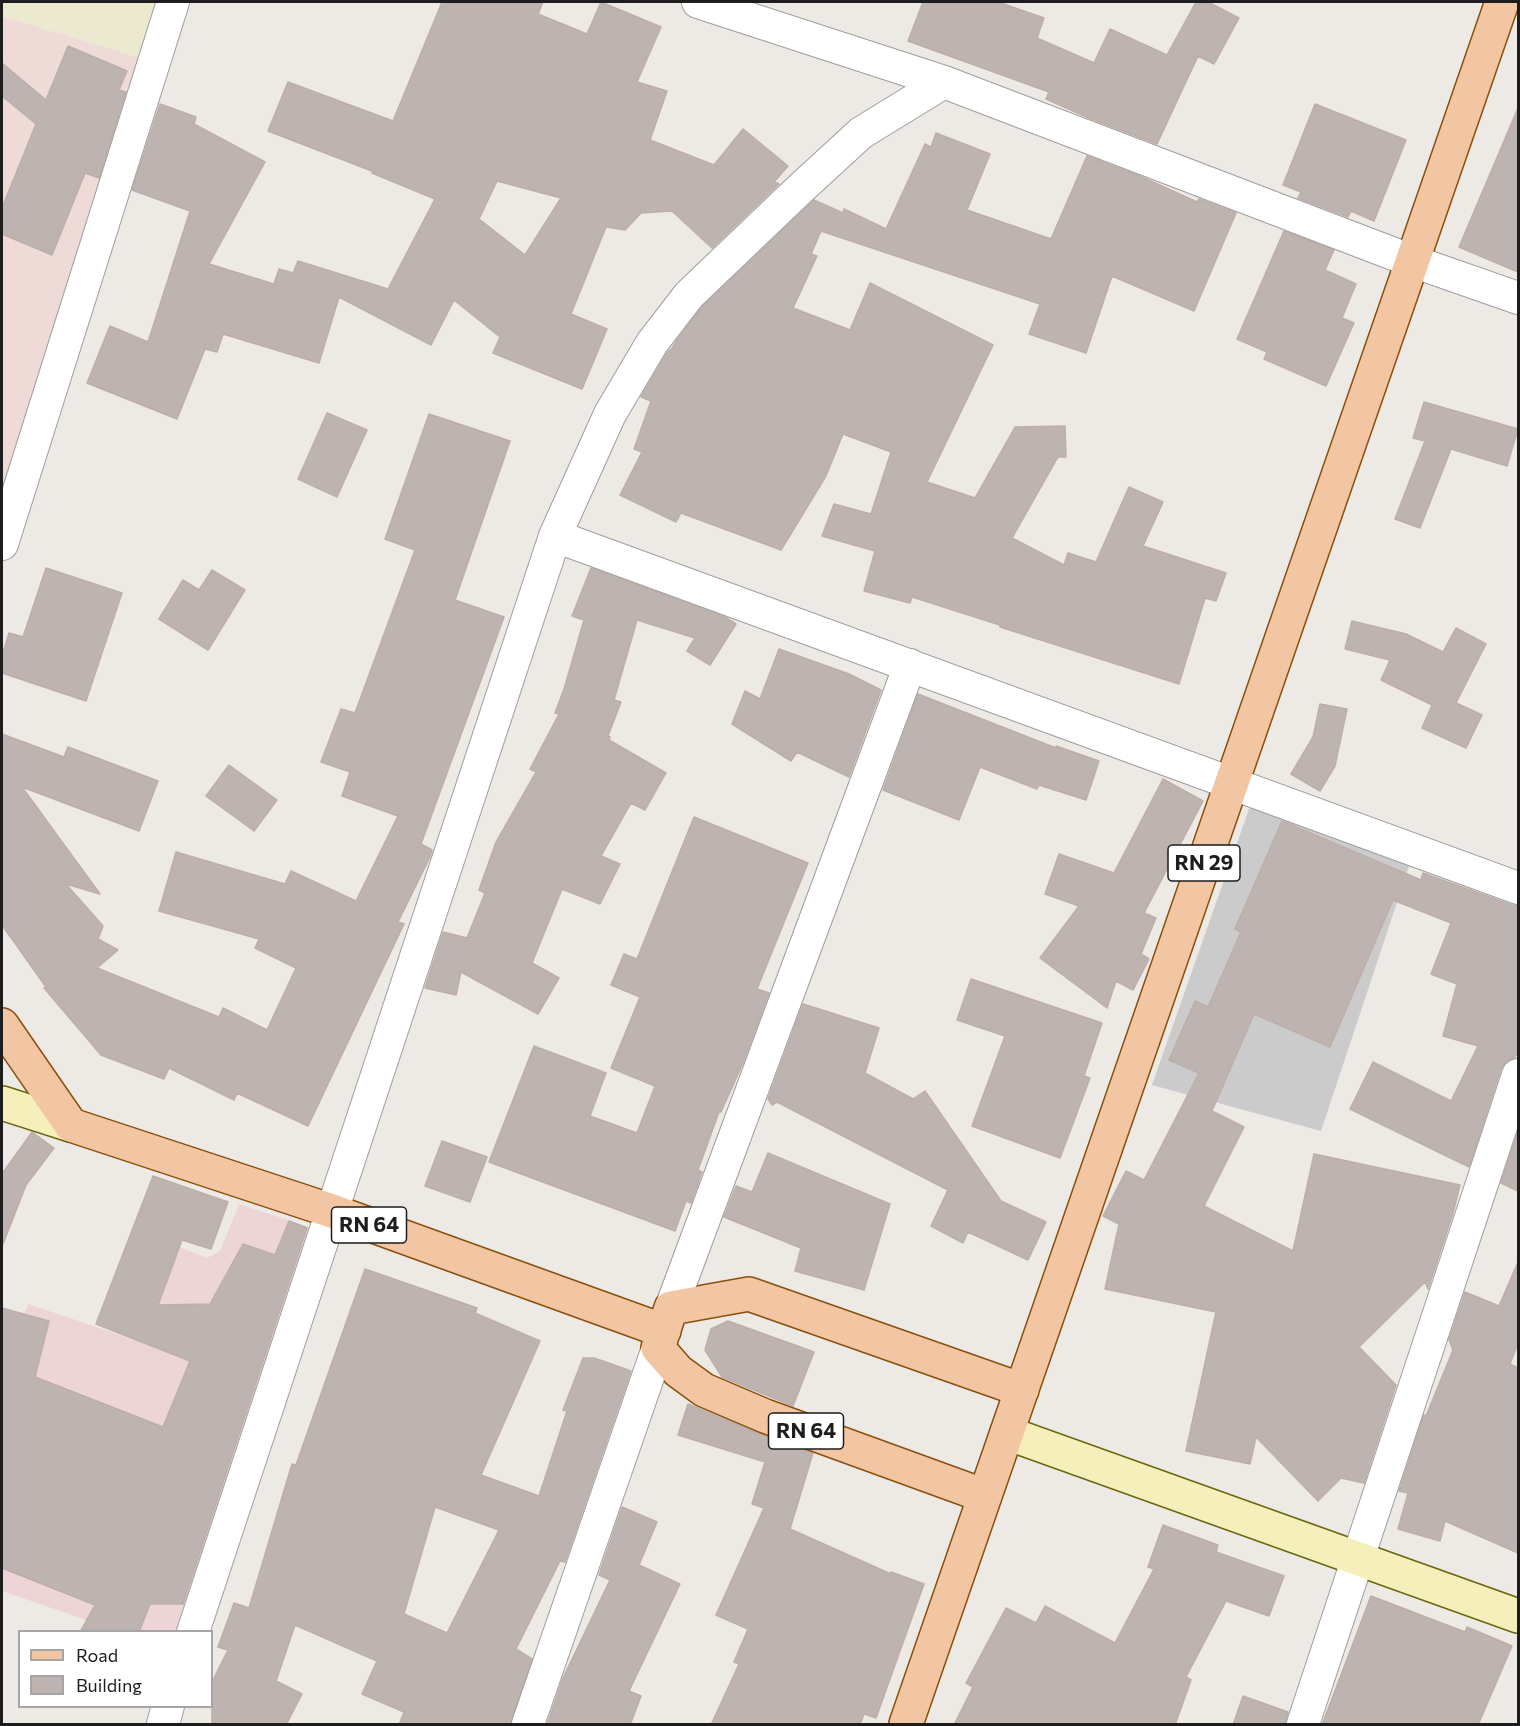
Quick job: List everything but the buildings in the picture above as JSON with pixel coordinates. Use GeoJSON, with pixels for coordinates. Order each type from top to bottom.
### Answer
{"type":"FeatureCollection","features":[{"type":"Feature","properties":{"kind":"main road","name":"RN 29"},"geometry":{"type":"LineString","coordinates":[[906,1725],[1502,2]]}},
{"type":"Feature","properties":{"kind":"main road"},"geometry":{"type":"LineString","coordinates":[[2,1025],[71,1125]]}},
{"type":"Feature","properties":{"kind":"main road"},"geometry":{"type":"LineString","coordinates":[[2,1103],[71,1125]]}},
{"type":"Feature","properties":{"kind":"main road","name":"RN 64"},"geometry":{"type":"LineString","coordinates":[[71,1125],[332,1212],[664,1329],[749,1294],[1022,1390]]}},
{"type":"Feature","properties":{"kind":"main road","name":"RN 64"},"geometry":{"type":"LineString","coordinates":[[664,1329],[678,1371],[704,1390],[765,1416],[986,1496]]}},
{"type":"Feature","properties":{"kind":"main road"},"geometry":{"type":"LineString","coordinates":[[1007,1433],[1518,1616]]}},
{"type":"Feature","properties":{"kind":"street"},"geometry":{"type":"LineString","coordinates":[[2,544],[173,2]]}},
{"type":"Feature","properties":{"kind":"street"},"geometry":{"type":"LineString","coordinates":[[698,2],[944,82],[1412,261],[1518,298]]}},
{"type":"Feature","properties":{"kind":"street"},"geometry":{"type":"LineString","coordinates":[[194,1630],[555,536],[610,414],[652,343],[689,296],[861,133],[944,82]]}},
{"type":"Feature","properties":{"kind":"street"},"geometry":{"type":"LineString","coordinates":[[555,536],[1518,888]]}},
{"type":"Feature","properties":{"kind":"street"},"geometry":{"type":"LineString","coordinates":[[528,1725],[664,1329],[910,665]]}},
{"type":"Feature","properties":{"kind":"street"},"geometry":{"type":"LineString","coordinates":[[1303,1725],[1518,1075]]}},
{"type":"Feature","properties":{"kind":"street"},"geometry":{"type":"LineString","coordinates":[[163,1725],[168,1708]]}},
{"type":"Feature","properties":{"kind":"shaded area"},"geometry":{"type":"Polygon","coordinates":[[[2,2],[173,2],[154,62],[2,16],[2,2]]]}},
{"type":"Feature","properties":{"kind":"shaded area"},"geometry":{"type":"Polygon","coordinates":[[[2,16],[154,62],[2,544],[2,16]]]}},
{"type":"Feature","properties":{"kind":"shaded area"},"geometry":{"type":"Polygon","coordinates":[[[1255,792],[1414,851],[1321,1131],[1152,1085],[1255,792]]]}},
{"type":"Feature","properties":{"kind":"shaded area"},"geometry":{"type":"Polygon","coordinates":[[[239,1204],[318,1230],[182,1630],[116,1630],[2,1591],[2,1382],[28,1304],[144,1343],[179,1247],[207,1258],[220,1251],[239,1204]]]}}]}
